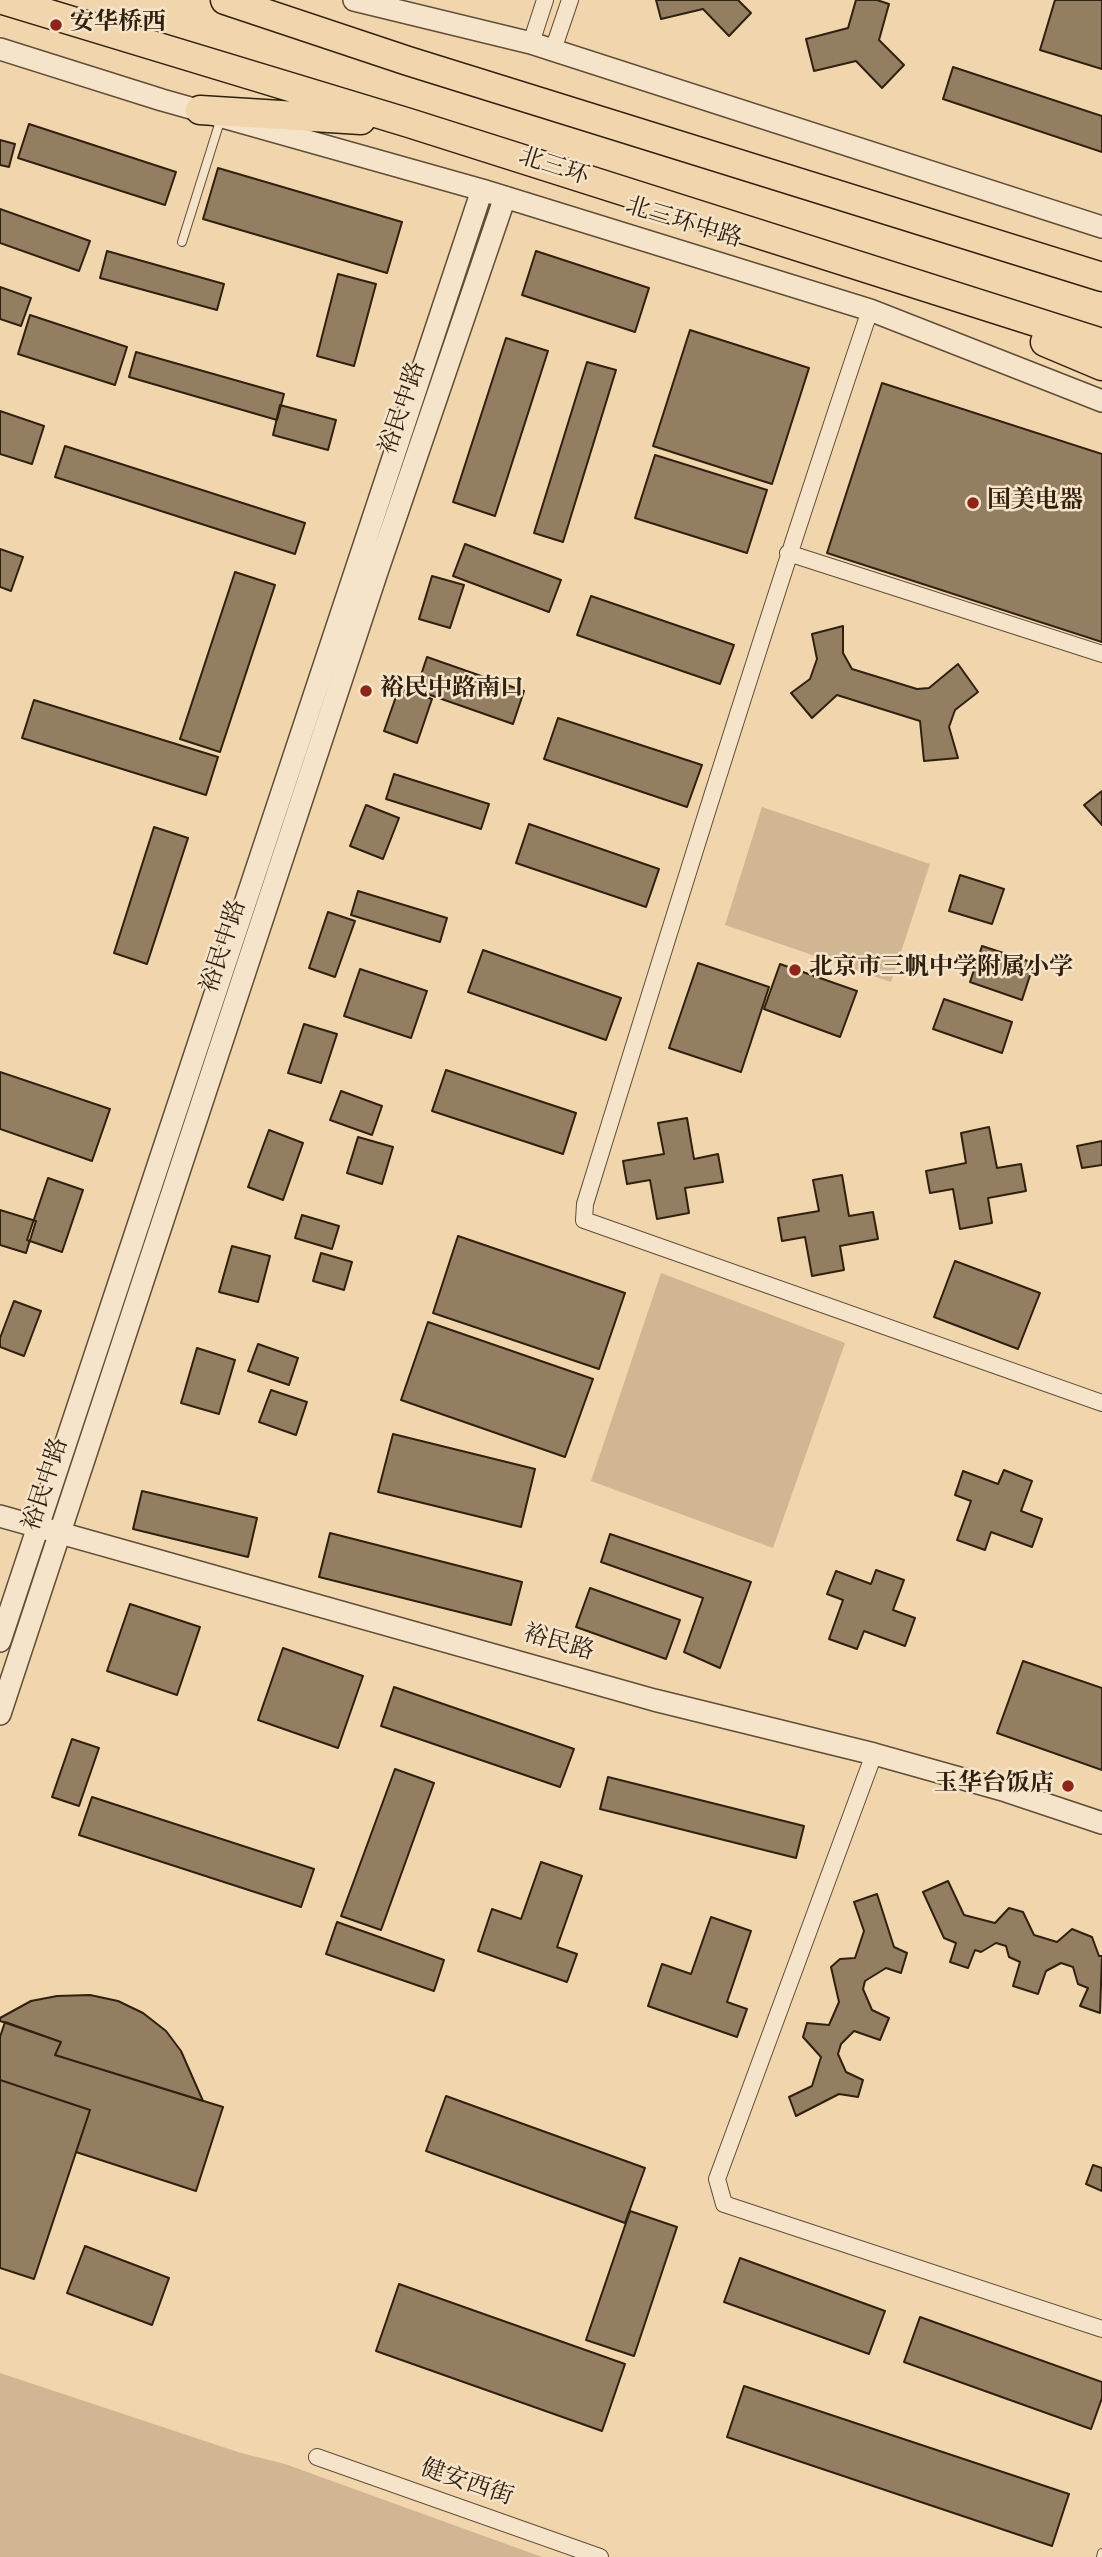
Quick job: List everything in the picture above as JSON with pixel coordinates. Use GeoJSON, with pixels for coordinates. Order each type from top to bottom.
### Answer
{"type":"FeatureCollection","features":[{"type":"Feature","properties":{"kind":"highway","name":"北三环"},"geometry":{"type":"LineString","coordinates":[[3,0],[409,123],[1102,343]]}},
{"type":"Feature","properties":{"kind":"highway"},"geometry":{"type":"LineString","coordinates":[[225,0],[408,61],[1102,277]]}},
{"type":"Feature","properties":{"kind":"highway"},"geometry":{"type":"LineString","coordinates":[[274,0],[408,61]]}},
{"type":"Feature","properties":{"kind":"highway"},"geometry":{"type":"LineString","coordinates":[[211,113],[409,123]]}},
{"type":"Feature","properties":{"kind":"highway"},"geometry":{"type":"LineString","coordinates":[[890,277],[1102,366]]}},
{"type":"Feature","properties":{"kind":"street"},"geometry":{"type":"LineString","coordinates":[[354,0],[531,43],[1102,227]]}},
{"type":"Feature","properties":{"kind":"street"},"geometry":{"type":"LineString","coordinates":[[531,43],[545,0]]}},
{"type":"Feature","properties":{"kind":"street"},"geometry":{"type":"LineString","coordinates":[[553,50],[570,0]]}},
{"type":"Feature","properties":{"kind":"street","name":"北三环中路"},"geometry":{"type":"LineString","coordinates":[[0,49],[211,113],[482,190],[870,310],[1102,401]]}},
{"type":"Feature","properties":{"kind":"street","name":"裕民中路"},"geometry":{"type":"LineString","coordinates":[[0,1641],[482,190]]}},
{"type":"Feature","properties":{"kind":"street","name":"裕民中路"},"geometry":{"type":"LineString","coordinates":[[0,1714],[373,585],[505,197]]}},
{"type":"Feature","properties":{"kind":"street"},"geometry":{"type":"LineString","coordinates":[[870,310],[788,553],[585,1204],[584,1220],[1102,1403]]}},
{"type":"Feature","properties":{"kind":"street"},"geometry":{"type":"LineString","coordinates":[[788,553],[1102,654]]}},
{"type":"Feature","properties":{"kind":"street","name":"裕民路"},"geometry":{"type":"LineString","coordinates":[[0,1516],[654,1700],[874,1754],[1006,1791],[1102,1823]]}},
{"type":"Feature","properties":{"kind":"street"},"geometry":{"type":"LineString","coordinates":[[874,1754],[717,2179],[724,2204],[1102,2329]]}},
{"type":"Feature","properties":{"kind":"street","name":"健安西街"},"geometry":{"type":"LineString","coordinates":[[317,2457],[600,2557]]}},
{"type":"Feature","properties":{"kind":"lane"},"geometry":{"type":"LineString","coordinates":[[182,242],[211,113]]}},
{"type":"Feature","properties":{"kind":"shaded area"},"geometry":{"type":"Polygon","coordinates":[[[762,807],[930,864],[891,982],[725,925],[762,807]]]}},
{"type":"Feature","properties":{"kind":"shaded area"},"geometry":{"type":"Polygon","coordinates":[[[661,1273],[845,1343],[773,1548],[591,1481],[661,1273]]]}},
{"type":"Feature","properties":{"kind":"shaded area"},"geometry":{"type":"Polygon","coordinates":[[[0,2373],[241,2453],[285,2464],[542,2557],[0,2557],[0,2373]]]}},
{"type":"Feature","properties":{"kind":"building"},"geometry":{"type":"Polygon","coordinates":[[[656,0],[738,0],[751,13],[729,36],[703,9],[661,19],[656,0]]]}},
{"type":"Feature","properties":{"kind":"building"},"geometry":{"type":"Polygon","coordinates":[[[856,0],[877,0],[889,4],[879,40],[904,65],[882,88],[856,61],[814,71],[806,39],[848,28],[856,0]]]}},
{"type":"Feature","properties":{"kind":"building"},"geometry":{"type":"Polygon","coordinates":[[[1055,0],[1102,0],[1102,69],[1040,50],[1055,0]]]}},
{"type":"Feature","properties":{"kind":"building"},"geometry":{"type":"Polygon","coordinates":[[[953,67],[1102,116],[1102,152],[943,99],[953,67]]]}},
{"type":"Feature","properties":{"kind":"building"},"geometry":{"type":"Polygon","coordinates":[[[29,124],[176,172],[165,205],[18,158],[29,124]]]}},
{"type":"Feature","properties":{"kind":"building"},"geometry":{"type":"Polygon","coordinates":[[[0,140],[15,144],[9,167],[0,165],[0,140]]]}},
{"type":"Feature","properties":{"kind":"building"},"geometry":{"type":"Polygon","coordinates":[[[218,168],[402,222],[387,273],[203,219],[218,168]]]}},
{"type":"Feature","properties":{"kind":"building"},"geometry":{"type":"Polygon","coordinates":[[[0,209],[90,241],[79,271],[0,243],[0,209]]]}},
{"type":"Feature","properties":{"kind":"building"},"geometry":{"type":"Polygon","coordinates":[[[107,251],[224,284],[217,310],[100,278],[107,251]]]}},
{"type":"Feature","properties":{"kind":"building"},"geometry":{"type":"Polygon","coordinates":[[[536,251],[649,288],[635,332],[522,295],[536,251]]]}},
{"type":"Feature","properties":{"kind":"building"},"geometry":{"type":"Polygon","coordinates":[[[338,274],[376,284],[354,366],[317,356],[338,274]]]}},
{"type":"Feature","properties":{"kind":"building"},"geometry":{"type":"Polygon","coordinates":[[[0,287],[31,298],[21,326],[0,319],[0,287]]]}},
{"type":"Feature","properties":{"kind":"building"},"geometry":{"type":"Polygon","coordinates":[[[30,315],[127,347],[115,385],[18,354],[30,315]]]}},
{"type":"Feature","properties":{"kind":"building"},"geometry":{"type":"Polygon","coordinates":[[[690,330],[809,368],[772,484],[653,446],[690,330]]]}},
{"type":"Feature","properties":{"kind":"building"},"geometry":{"type":"Polygon","coordinates":[[[506,338],[548,351],[495,516],[453,502],[506,338]]]}},
{"type":"Feature","properties":{"kind":"building"},"geometry":{"type":"Polygon","coordinates":[[[136,352],[284,394],[277,420],[129,377],[136,352]]]}},
{"type":"Feature","properties":{"kind":"building"},"geometry":{"type":"Polygon","coordinates":[[[587,362],[616,370],[563,542],[534,533],[587,362]]]}},
{"type":"Feature","properties":{"kind":"building","name":"国美电器"},"geometry":{"type":"Polygon","coordinates":[[[882,383],[1102,454],[1102,642],[827,553],[882,383]]]}},
{"type":"Feature","properties":{"kind":"building"},"geometry":{"type":"Polygon","coordinates":[[[280,405],[336,420],[328,450],[273,435],[280,405]]]}},
{"type":"Feature","properties":{"kind":"building"},"geometry":{"type":"Polygon","coordinates":[[[0,411],[44,426],[32,464],[0,454],[0,411]]]}},
{"type":"Feature","properties":{"kind":"building"},"geometry":{"type":"Polygon","coordinates":[[[65,446],[305,523],[295,554],[55,477],[65,446]]]}},
{"type":"Feature","properties":{"kind":"building"},"geometry":{"type":"Polygon","coordinates":[[[655,455],[767,490],[747,553],[635,518],[655,455]]]}},
{"type":"Feature","properties":{"kind":"building"},"geometry":{"type":"Polygon","coordinates":[[[465,544],[561,580],[549,612],[453,576],[465,544]]]}},
{"type":"Feature","properties":{"kind":"building"},"geometry":{"type":"Polygon","coordinates":[[[0,549],[23,557],[11,591],[0,587],[0,549]]]}},
{"type":"Feature","properties":{"kind":"building"},"geometry":{"type":"Polygon","coordinates":[[[235,572],[275,585],[220,752],[180,739],[235,572]]]}},
{"type":"Feature","properties":{"kind":"building"},"geometry":{"type":"Polygon","coordinates":[[[432,576],[464,585],[450,628],[419,619],[432,576]]]}},
{"type":"Feature","properties":{"kind":"building"},"geometry":{"type":"Polygon","coordinates":[[[591,596],[734,645],[720,684],[577,635],[591,596]]]}},
{"type":"Feature","properties":{"kind":"building"},"geometry":{"type":"Polygon","coordinates":[[[843,626],[843,653],[852,669],[917,689],[929,688],[958,664],[978,692],[955,710],[949,727],[958,758],[924,761],[920,721],[837,695],[812,718],[791,693],[810,679],[817,659],[812,634],[843,626]]]}},
{"type":"Feature","properties":{"kind":"building"},"geometry":{"type":"Polygon","coordinates":[[[427,657],[524,691],[513,724],[416,690],[427,657]]]}},
{"type":"Feature","properties":{"kind":"building"},"geometry":{"type":"Polygon","coordinates":[[[399,688],[432,699],[417,743],[384,731],[399,688]]]}},
{"type":"Feature","properties":{"kind":"building"},"geometry":{"type":"Polygon","coordinates":[[[34,700],[218,757],[206,795],[22,738],[34,700]]]}},
{"type":"Feature","properties":{"kind":"building"},"geometry":{"type":"Polygon","coordinates":[[[558,718],[702,765],[687,807],[544,759],[558,718]]]}},
{"type":"Feature","properties":{"kind":"building"},"geometry":{"type":"Polygon","coordinates":[[[394,774],[489,804],[481,829],[386,799],[394,774]]]}},
{"type":"Feature","properties":{"kind":"building"},"geometry":{"type":"Polygon","coordinates":[[[1102,791],[1102,825],[1084,805],[1102,791]]]}},
{"type":"Feature","properties":{"kind":"building"},"geometry":{"type":"Polygon","coordinates":[[[366,805],[399,818],[383,859],[350,846],[366,805]]]}},
{"type":"Feature","properties":{"kind":"building"},"geometry":{"type":"Polygon","coordinates":[[[529,824],[659,869],[646,907],[516,863],[529,824]]]}},
{"type":"Feature","properties":{"kind":"building"},"geometry":{"type":"Polygon","coordinates":[[[154,827],[188,838],[147,964],[114,953],[154,827]]]}},
{"type":"Feature","properties":{"kind":"building"},"geometry":{"type":"Polygon","coordinates":[[[960,875],[1004,889],[992,924],[949,911],[960,875]]]}},
{"type":"Feature","properties":{"kind":"building"},"geometry":{"type":"Polygon","coordinates":[[[358,891],[447,918],[440,942],[351,915],[358,891]]]}},
{"type":"Feature","properties":{"kind":"building"},"geometry":{"type":"Polygon","coordinates":[[[328,912],[355,921],[335,977],[309,968],[328,912]]]}},
{"type":"Feature","properties":{"kind":"building"},"geometry":{"type":"Polygon","coordinates":[[[982,946],[1034,963],[1022,1000],[970,982],[982,946]]]}},
{"type":"Feature","properties":{"kind":"building"},"geometry":{"type":"Polygon","coordinates":[[[483,950],[621,998],[606,1040],[468,992],[483,950]]]}},
{"type":"Feature","properties":{"kind":"building"},"geometry":{"type":"Polygon","coordinates":[[[698,963],[769,987],[741,1072],[669,1048],[698,963]]]}},
{"type":"Feature","properties":{"kind":"building"},"geometry":{"type":"Polygon","coordinates":[[[780,964],[857,991],[840,1037],[764,1009],[780,964]]]}},
{"type":"Feature","properties":{"kind":"building"},"geometry":{"type":"Polygon","coordinates":[[[360,969],[427,991],[411,1038],[344,1016],[360,969]]]}},
{"type":"Feature","properties":{"kind":"building"},"geometry":{"type":"Polygon","coordinates":[[[944,999],[1012,1022],[1002,1053],[933,1029],[944,999]]]}},
{"type":"Feature","properties":{"kind":"building"},"geometry":{"type":"Polygon","coordinates":[[[304,1024],[337,1034],[321,1083],[288,1073],[304,1024]]]}},
{"type":"Feature","properties":{"kind":"building"},"geometry":{"type":"Polygon","coordinates":[[[446,1070],[576,1113],[563,1154],[432,1111],[446,1070]]]}},
{"type":"Feature","properties":{"kind":"building"},"geometry":{"type":"Polygon","coordinates":[[[0,1072],[110,1109],[92,1161],[0,1129],[0,1072]]]}},
{"type":"Feature","properties":{"kind":"building"},"geometry":{"type":"Polygon","coordinates":[[[341,1091],[382,1106],[372,1135],[330,1120],[341,1091]]]}},
{"type":"Feature","properties":{"kind":"building"},"geometry":{"type":"Polygon","coordinates":[[[687,1118],[694,1159],[718,1154],[723,1182],[685,1188],[689,1213],[657,1219],[650,1180],[627,1184],[623,1161],[664,1154],[658,1123],[687,1118]]]}},
{"type":"Feature","properties":{"kind":"building"},"geometry":{"type":"Polygon","coordinates":[[[989,1127],[997,1168],[1021,1164],[1026,1191],[988,1198],[992,1223],[960,1229],[953,1189],[930,1193],[926,1171],[966,1163],[961,1133],[989,1127]]]}},
{"type":"Feature","properties":{"kind":"building"},"geometry":{"type":"Polygon","coordinates":[[[269,1130],[303,1143],[283,1200],[248,1187],[269,1130]]]}},
{"type":"Feature","properties":{"kind":"building"},"geometry":{"type":"Polygon","coordinates":[[[358,1137],[393,1147],[382,1184],[347,1173],[358,1137]]]}},
{"type":"Feature","properties":{"kind":"building"},"geometry":{"type":"Polygon","coordinates":[[[1102,1141],[1102,1165],[1082,1168],[1077,1146],[1102,1141]]]}},
{"type":"Feature","properties":{"kind":"building"},"geometry":{"type":"Polygon","coordinates":[[[842,1175],[849,1216],[873,1212],[878,1239],[840,1246],[844,1270],[812,1276],[805,1237],[782,1241],[778,1218],[819,1211],[813,1180],[842,1175]]]}},
{"type":"Feature","properties":{"kind":"building"},"geometry":{"type":"Polygon","coordinates":[[[48,1178],[83,1190],[62,1252],[27,1240],[48,1178]]]}},
{"type":"Feature","properties":{"kind":"building"},"geometry":{"type":"Polygon","coordinates":[[[0,1210],[36,1221],[26,1253],[0,1245],[0,1210]]]}},
{"type":"Feature","properties":{"kind":"building"},"geometry":{"type":"Polygon","coordinates":[[[302,1215],[339,1226],[332,1249],[295,1238],[302,1215]]]}},
{"type":"Feature","properties":{"kind":"building"},"geometry":{"type":"Polygon","coordinates":[[[458,1236],[625,1293],[599,1369],[433,1313],[458,1236]]]}},
{"type":"Feature","properties":{"kind":"building"},"geometry":{"type":"Polygon","coordinates":[[[232,1246],[270,1256],[258,1302],[219,1292],[232,1246]]]}},
{"type":"Feature","properties":{"kind":"building"},"geometry":{"type":"Polygon","coordinates":[[[321,1253],[352,1262],[344,1290],[313,1281],[321,1253]]]}},
{"type":"Feature","properties":{"kind":"building"},"geometry":{"type":"Polygon","coordinates":[[[955,1261],[1040,1293],[1018,1349],[934,1317],[955,1261]]]}},
{"type":"Feature","properties":{"kind":"building"},"geometry":{"type":"Polygon","coordinates":[[[14,1301],[41,1311],[24,1356],[0,1347],[0,1338],[14,1301]]]}},
{"type":"Feature","properties":{"kind":"building"},"geometry":{"type":"Polygon","coordinates":[[[428,1322],[593,1379],[565,1457],[401,1400],[428,1322]]]}},
{"type":"Feature","properties":{"kind":"building"},"geometry":{"type":"Polygon","coordinates":[[[258,1344],[298,1358],[289,1385],[248,1371],[258,1344]]]}},
{"type":"Feature","properties":{"kind":"building"},"geometry":{"type":"Polygon","coordinates":[[[197,1348],[235,1360],[219,1414],[181,1403],[197,1348]]]}},
{"type":"Feature","properties":{"kind":"building"},"geometry":{"type":"Polygon","coordinates":[[[271,1390],[307,1402],[296,1435],[259,1422],[271,1390]]]}},
{"type":"Feature","properties":{"kind":"building"},"geometry":{"type":"Polygon","coordinates":[[[393,1434],[535,1469],[521,1527],[378,1492],[393,1434]]]}},
{"type":"Feature","properties":{"kind":"building"},"geometry":{"type":"Polygon","coordinates":[[[1004,1470],[1032,1481],[1021,1511],[1042,1519],[1032,1547],[991,1532],[985,1550],[957,1540],[971,1501],[955,1495],[963,1471],[998,1484],[1004,1470]]]}},
{"type":"Feature","properties":{"kind":"building"},"geometry":{"type":"Polygon","coordinates":[[[142,1491],[257,1518],[248,1557],[133,1529],[142,1491]]]}},
{"type":"Feature","properties":{"kind":"building"},"geometry":{"type":"Polygon","coordinates":[[[330,1533],[522,1582],[511,1625],[319,1577],[330,1533]]]}},
{"type":"Feature","properties":{"kind":"building"},"geometry":{"type":"Polygon","coordinates":[[[610,1534],[751,1582],[720,1668],[684,1652],[703,1598],[601,1562],[610,1534]]]}},
{"type":"Feature","properties":{"kind":"building"},"geometry":{"type":"Polygon","coordinates":[[[876,1570],[904,1580],[893,1610],[915,1618],[905,1646],[864,1631],[857,1649],[829,1639],[843,1600],[827,1594],[836,1571],[871,1584],[876,1570]]]}},
{"type":"Feature","properties":{"kind":"building"},"geometry":{"type":"Polygon","coordinates":[[[590,1588],[680,1620],[666,1659],[576,1627],[590,1588]]]}},
{"type":"Feature","properties":{"kind":"building"},"geometry":{"type":"Polygon","coordinates":[[[130,1604],[200,1627],[177,1695],[107,1671],[130,1604]]]}},
{"type":"Feature","properties":{"kind":"building"},"geometry":{"type":"Polygon","coordinates":[[[283,1648],[363,1676],[338,1748],[258,1720],[283,1648]]]}},
{"type":"Feature","properties":{"kind":"building"},"geometry":{"type":"Polygon","coordinates":[[[1023,1661],[1102,1688],[1102,1770],[997,1733],[1023,1661]]]}},
{"type":"Feature","properties":{"kind":"building"},"geometry":{"type":"Polygon","coordinates":[[[394,1687],[574,1749],[560,1787],[381,1726],[394,1687]]]}},
{"type":"Feature","properties":{"kind":"building"},"geometry":{"type":"Polygon","coordinates":[[[72,1739],[99,1748],[79,1806],[52,1797],[72,1739]]]}},
{"type":"Feature","properties":{"kind":"building"},"geometry":{"type":"Polygon","coordinates":[[[395,1769],[434,1783],[381,1930],[341,1916],[395,1769]]]}},
{"type":"Feature","properties":{"kind":"building"},"geometry":{"type":"Polygon","coordinates":[[[608,1777],[804,1826],[796,1858],[600,1809],[608,1777]]]}},
{"type":"Feature","properties":{"kind":"building"},"geometry":{"type":"Polygon","coordinates":[[[92,1797],[314,1869],[301,1907],[79,1835],[92,1797]]]}},
{"type":"Feature","properties":{"kind":"building"},"geometry":{"type":"Polygon","coordinates":[[[541,1862],[582,1876],[557,1947],[577,1954],[567,1982],[478,1951],[492,1909],[521,1919],[541,1862]]]}},
{"type":"Feature","properties":{"kind":"building"},"geometry":{"type":"Polygon","coordinates":[[[948,1881],[964,1915],[995,1923],[1009,1908],[1023,1912],[1034,1935],[1057,1942],[1072,1929],[1092,1937],[1099,1956],[1102,1956],[1100,2013],[1080,2006],[1088,1988],[1078,1984],[1073,1967],[1061,1963],[1046,1971],[1038,1994],[1013,1986],[1020,1962],[1009,1957],[1006,1946],[996,1943],[981,1952],[975,1950],[968,1968],[950,1962],[956,1943],[944,1938],[923,1892],[948,1881]]]}},
{"type":"Feature","properties":{"kind":"building"},"geometry":{"type":"Polygon","coordinates":[[[877,1894],[894,1947],[907,1953],[901,1973],[886,1968],[865,1981],[863,1989],[872,2010],[889,2018],[880,2040],[854,2031],[841,2044],[838,2054],[846,2072],[863,2080],[858,2097],[839,2094],[796,2116],[789,2097],[812,2086],[821,2057],[803,2037],[807,2023],[829,2025],[839,2002],[831,1967],[840,1959],[855,1958],[864,1931],[854,1902],[877,1894]]]}},
{"type":"Feature","properties":{"kind":"building"},"geometry":{"type":"Polygon","coordinates":[[[711,1917],[751,1931],[727,2002],[747,2009],[737,2037],[648,2006],[662,1964],[691,1974],[711,1917]]]}},
{"type":"Feature","properties":{"kind":"building"},"geometry":{"type":"Polygon","coordinates":[[[337,1922],[444,1960],[434,1991],[326,1954],[337,1922]]]}},
{"type":"Feature","properties":{"kind":"building"},"geometry":{"type":"Polygon","coordinates":[[[90,1995],[118,2001],[143,2013],[166,2031],[181,2051],[203,2101],[55,2055],[61,2042],[0,2021],[0,2018],[31,2001],[57,1996],[90,1995]]]}},
{"type":"Feature","properties":{"kind":"building"},"geometry":{"type":"Polygon","coordinates":[[[5,2022],[61,2042],[55,2055],[223,2107],[196,2191],[76,2152],[90,2110],[0,2080],[0,2037],[5,2022]]]}},
{"type":"Feature","properties":{"kind":"building"},"geometry":{"type":"Polygon","coordinates":[[[0,2080],[90,2110],[34,2279],[0,2268],[0,2080]]]}},
{"type":"Feature","properties":{"kind":"building"},"geometry":{"type":"Polygon","coordinates":[[[446,2096],[645,2168],[625,2223],[426,2151],[446,2096]]]}},
{"type":"Feature","properties":{"kind":"building"},"geometry":{"type":"Polygon","coordinates":[[[1093,2165],[1102,2168],[1102,2191],[1086,2184],[1093,2165]]]}},
{"type":"Feature","properties":{"kind":"building"},"geometry":{"type":"Polygon","coordinates":[[[630,2211],[677,2227],[634,2356],[586,2340],[630,2211]]]}},
{"type":"Feature","properties":{"kind":"building"},"geometry":{"type":"Polygon","coordinates":[[[85,2246],[169,2278],[152,2325],[67,2293],[85,2246]]]}},
{"type":"Feature","properties":{"kind":"building"},"geometry":{"type":"Polygon","coordinates":[[[740,2258],[885,2311],[869,2354],[724,2302],[740,2258]]]}},
{"type":"Feature","properties":{"kind":"building"},"geometry":{"type":"Polygon","coordinates":[[[399,2284],[625,2364],[602,2431],[376,2351],[399,2284]]]}},
{"type":"Feature","properties":{"kind":"building"},"geometry":{"type":"Polygon","coordinates":[[[920,2317],[1102,2382],[1102,2398],[1091,2429],[904,2362],[920,2317]]]}},
{"type":"Feature","properties":{"kind":"building"},"geometry":{"type":"Polygon","coordinates":[[[744,2386],[1069,2494],[1052,2546],[727,2437],[744,2386]]]}},
{"type":"Feature","properties":{"kind":"place","name":"安华桥西"},"geometry":{"type":"Point","coordinates":[56,25]}},
{"type":"Feature","properties":{"kind":"place","name":"国美电器"},"geometry":{"type":"Point","coordinates":[973,503]}},
{"type":"Feature","properties":{"kind":"place","name":"裕民中路南口"},"geometry":{"type":"Point","coordinates":[366,691]}},
{"type":"Feature","properties":{"kind":"place","name":"北京市三帆中学附属小学"},"geometry":{"type":"Point","coordinates":[795,970]}},
{"type":"Feature","properties":{"kind":"place","name":"玉华台饭店"},"geometry":{"type":"Point","coordinates":[1068,1786]}}]}
